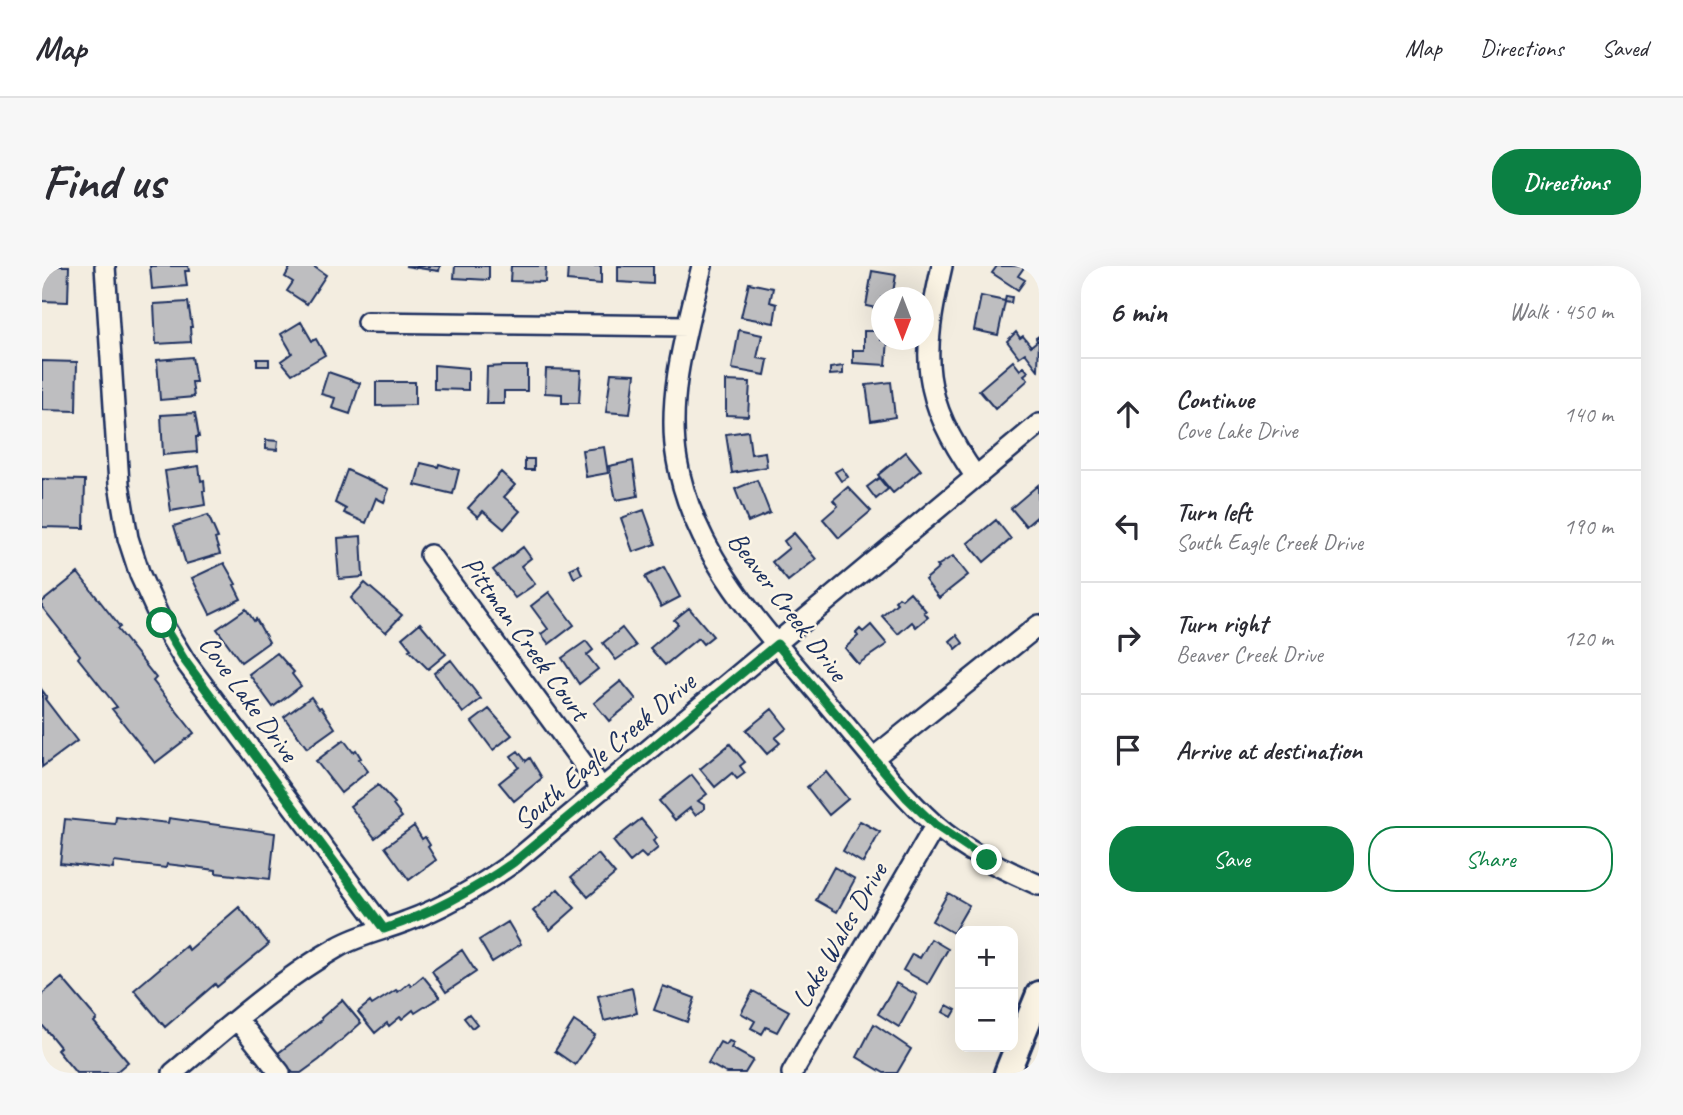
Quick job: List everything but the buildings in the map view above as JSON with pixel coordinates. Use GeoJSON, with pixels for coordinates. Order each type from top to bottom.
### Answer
{"type":"FeatureCollection","features":[{"type":"Feature","properties":{"kind":"main road"},"geometry":{"type":"LineString","coordinates":[[1007,1073],[1039,994]]}},
{"type":"Feature","properties":{"kind":"street","name":"Cove Lake Drive"},"geometry":{"type":"LineString","coordinates":[[105,266],[119,484],[128,538],[140,575],[162,623],[185,661],[384,929]]}},
{"type":"Feature","properties":{"kind":"street","name":"Beaver Creek Drive"},"geometry":{"type":"LineString","coordinates":[[702,266],[687,326],[675,403],[676,457],[681,479],[705,545],[731,585],[777,644],[873,758],[935,825],[987,860],[1039,885]]}},
{"type":"Feature","properties":{"kind":"street"},"geometry":{"type":"LineString","coordinates":[[942,266],[930,317],[928,343],[931,383],[943,424],[976,477]]}},
{"type":"Feature","properties":{"kind":"street"},"geometry":{"type":"LineString","coordinates":[[367,322],[687,326]]}},
{"type":"Feature","properties":{"kind":"street","name":"South Eagle Creek Drive"},"geometry":{"type":"LineString","coordinates":[[173,1073],[237,1019],[339,946],[429,912],[481,884],[514,862],[1039,424]]}},
{"type":"Feature","properties":{"kind":"street","name":"Pittman Creek Court"},"geometry":{"type":"LineString","coordinates":[[430,555],[602,789]]}},
{"type":"Feature","properties":{"kind":"street"},"geometry":{"type":"LineString","coordinates":[[873,758],[1039,625]]}},
{"type":"Feature","properties":{"kind":"street","name":"Lake Wales Drive"},"geometry":{"type":"LineString","coordinates":[[792,1073],[935,825]]}},
{"type":"Feature","properties":{"kind":"street"},"geometry":{"type":"LineString","coordinates":[[237,1019],[280,1073]]}},
{"type":"Feature","properties":{"kind":"route"},"geometry":{"type":"LineString","coordinates":[[162,623],[185,661],[384,929],[467,894],[514,862],[777,644],[907,798],[935,825],[987,860]]}}]}
